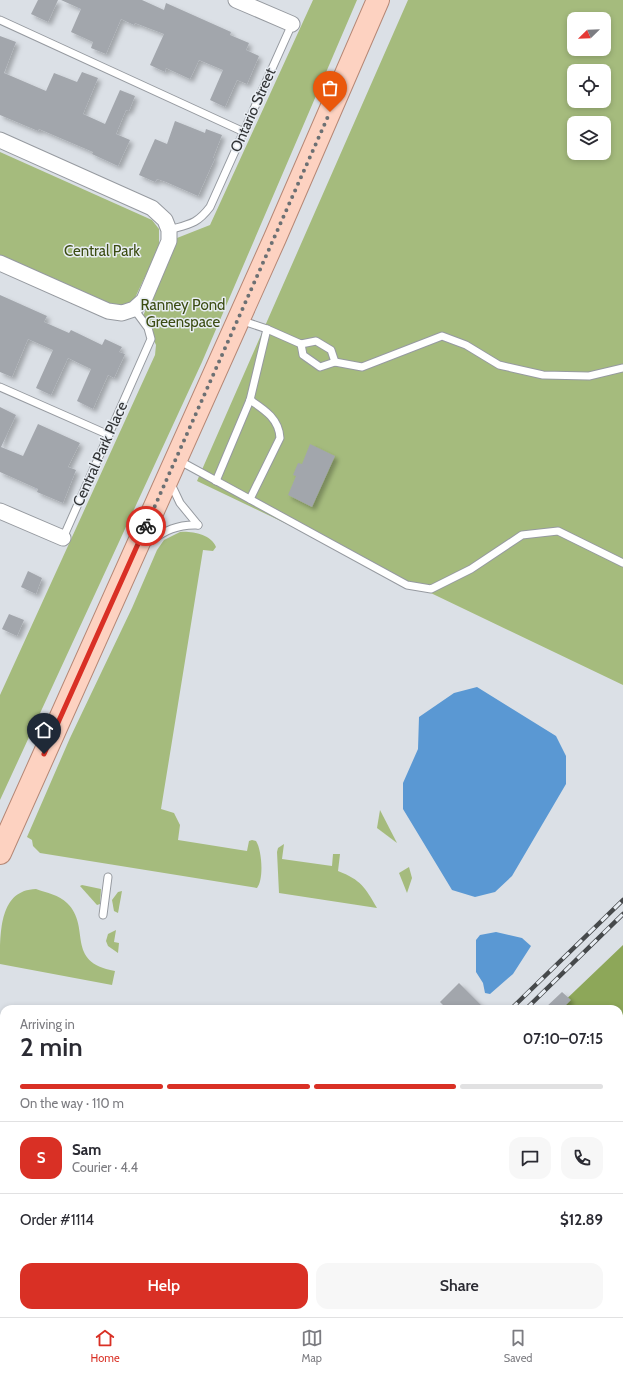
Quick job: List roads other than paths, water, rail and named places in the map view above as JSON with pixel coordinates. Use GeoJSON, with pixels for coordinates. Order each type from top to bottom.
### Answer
{"type":"FeatureCollection","features":[{"type":"Feature","properties":{"kind":"main road"},"geometry":{"type":"LineString","coordinates":[[0,853],[239,320],[378,0]]}},
{"type":"Feature","properties":{"kind":"street","name":"Ontario Street"},"geometry":{"type":"LineString","coordinates":[[236,0],[292,24]]}},
{"type":"Feature","properties":{"kind":"street"},"geometry":{"type":"LineString","coordinates":[[0,140],[152,208],[165,220],[170,230],[169,241],[144,300],[134,309],[122,313],[108,311],[0,263]]}},
{"type":"Feature","properties":{"kind":"street","name":"Central Park Place"},"geometry":{"type":"LineString","coordinates":[[0,511],[63,538]]}},
{"type":"Feature","properties":{"kind":"lane"},"geometry":{"type":"LineString","coordinates":[[0,20],[244,132]]}},
{"type":"Feature","properties":{"kind":"lane","name":"Ontario Street"},"geometry":{"type":"LineString","coordinates":[[170,230],[201,219],[210,207],[292,24]]}},
{"type":"Feature","properties":{"kind":"lane","name":"Central Park Place"},"geometry":{"type":"LineString","coordinates":[[63,538],[151,339],[148,328],[134,309]]}},
{"type":"Feature","properties":{"kind":"lane"},"geometry":{"type":"LineString","coordinates":[[239,320],[266,329],[301,344],[316,341],[331,350],[335,362]]}},
{"type":"Feature","properties":{"kind":"lane"},"geometry":{"type":"LineString","coordinates":[[216,481],[250,400],[266,329]]}},
{"type":"Feature","properties":{"kind":"lane"},"geometry":{"type":"LineString","coordinates":[[301,344],[303,355],[320,367],[335,362],[362,367],[442,336],[466,345],[499,365],[543,375],[588,376],[623,368]]}},
{"type":"Feature","properties":{"kind":"lane"},"geometry":{"type":"LineString","coordinates":[[0,387],[109,435]]}},
{"type":"Feature","properties":{"kind":"lane"},"geometry":{"type":"LineString","coordinates":[[250,400],[267,411],[280,429],[280,438],[250,499]]}},
{"type":"Feature","properties":{"kind":"lane"},"geometry":{"type":"LineString","coordinates":[[135,551],[169,529],[179,526],[198,525],[180,503],[173,491],[173,467],[216,481],[408,585],[431,589],[471,569],[522,534],[558,531],[623,563]]}},
{"type":"Feature","properties":{"kind":"lane"},"geometry":{"type":"LineString","coordinates":[[103,915],[108,877]]}},
{"type":"Feature","properties":{"kind":"water"},"geometry":{"type":"Polygon","coordinates":[[[477,687],[556,736],[566,756],[566,784],[512,876],[495,892],[475,897],[452,890],[403,809],[403,783],[418,749],[419,717],[454,693],[477,687]]]}},
{"type":"Feature","properties":{"kind":"water"},"geometry":{"type":"Polygon","coordinates":[[[496,932],[522,938],[531,946],[513,974],[490,994],[485,993],[483,983],[476,972],[476,940],[480,935],[496,932]]]}},
{"type":"Feature","properties":{"kind":"railway"},"geometry":{"type":"LineString","coordinates":[[515,1005],[623,900]]}},
{"type":"Feature","properties":{"kind":"railway"},"geometry":{"type":"LineString","coordinates":[[530,1005],[623,914]]}},
{"type":"Feature","properties":{"kind":"park label","name":"Central Park"},"geometry":{"type":"Point","coordinates":[102,251]}},
{"type":"Feature","properties":{"kind":"park label","name":"Ranney Pond Greenspace"},"geometry":{"type":"Point","coordinates":[183,314]}}]}
